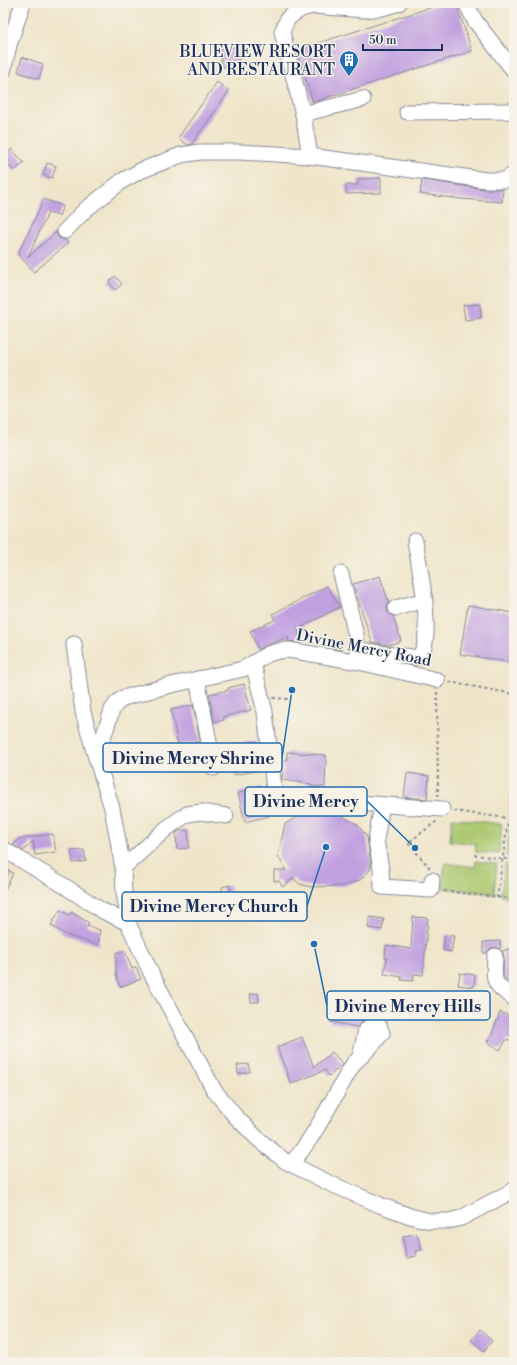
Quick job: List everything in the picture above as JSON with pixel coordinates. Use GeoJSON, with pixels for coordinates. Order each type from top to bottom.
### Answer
{"type":"FeatureCollection","features":[{"type":"Feature","properties":{"kind":"street"},"geometry":{"type":"LineString","coordinates":[[3,71],[9,45],[23,3]]}},
{"type":"Feature","properties":{"kind":"street"},"geometry":{"type":"LineString","coordinates":[[310,156],[303,114],[282,32],[288,18],[301,9],[313,6],[365,10],[382,8],[399,3]]}},
{"type":"Feature","properties":{"kind":"street"},"geometry":{"type":"LineString","coordinates":[[466,3],[475,21],[514,70]]}},
{"type":"Feature","properties":{"kind":"street"},"geometry":{"type":"LineString","coordinates":[[303,114],[363,99]]}},
{"type":"Feature","properties":{"kind":"street"},"geometry":{"type":"LineString","coordinates":[[407,112],[514,111]]}},
{"type":"Feature","properties":{"kind":"street"},"geometry":{"type":"LineString","coordinates":[[65,231],[86,210],[122,181],[140,171],[181,155],[212,152],[310,156],[486,180],[505,180],[514,174]]}},
{"type":"Feature","properties":{"kind":"street"},"geometry":{"type":"LineString","coordinates":[[341,574],[358,656],[387,655],[417,657],[425,648],[426,612],[415,541]]}},
{"type":"Feature","properties":{"kind":"street"},"geometry":{"type":"LineString","coordinates":[[396,608],[425,600]]}},
{"type":"Feature","properties":{"kind":"street"},"geometry":{"type":"LineString","coordinates":[[74,644],[82,712],[112,808],[123,868],[124,893],[128,923],[152,975],[214,1090],[235,1116],[258,1139],[291,1164],[329,1183],[410,1216],[430,1221],[448,1222],[462,1218],[514,1190]]}},
{"type":"Feature","properties":{"kind":"street","name":"Divine Mercy Road"},"geometry":{"type":"LineString","coordinates":[[94,751],[101,742],[110,713],[119,701],[131,695],[243,669],[268,654],[278,651],[289,650],[358,656],[437,680]]}},
{"type":"Feature","properties":{"kind":"street"},"geometry":{"type":"LineString","coordinates":[[253,663],[264,712],[275,797],[382,805],[440,812]]}},
{"type":"Feature","properties":{"kind":"street"},"geometry":{"type":"LineString","coordinates":[[197,679],[214,768]]}},
{"type":"Feature","properties":{"kind":"street"},"geometry":{"type":"LineString","coordinates":[[382,805],[376,840],[381,869],[382,887],[432,880]]}},
{"type":"Feature","properties":{"kind":"street"},"geometry":{"type":"LineString","coordinates":[[123,868],[167,828],[187,814],[201,812],[226,816]]}},
{"type":"Feature","properties":{"kind":"street"},"geometry":{"type":"LineString","coordinates":[[3,849],[63,885],[100,910],[128,923]]}},
{"type":"Feature","properties":{"kind":"street"},"geometry":{"type":"LineString","coordinates":[[495,956],[494,980],[499,988],[514,998]]}},
{"type":"Feature","properties":{"kind":"street"},"geometry":{"type":"LineString","coordinates":[[291,1164],[304,1149],[345,1078],[360,1057]]}},
{"type":"Feature","properties":{"kind":"path"},"geometry":{"type":"LineString","coordinates":[[440,812],[438,800],[437,680],[514,694]]}},
{"type":"Feature","properties":{"kind":"path"},"geometry":{"type":"LineString","coordinates":[[497,898],[514,780]]}},
{"type":"Feature","properties":{"kind":"path"},"geometry":{"type":"LineString","coordinates":[[514,819],[440,812],[408,843],[432,880],[497,898],[514,899]]}},
{"type":"Feature","properties":{"kind":"path"},"geometry":{"type":"LineString","coordinates":[[474,856],[514,860]]}},
{"type":"Feature","properties":{"kind":"green space"},"geometry":{"type":"Polygon","coordinates":[[[452,818],[502,824],[499,854],[475,852],[476,844],[450,841],[452,818]]]}},
{"type":"Feature","properties":{"kind":"green space"},"geometry":{"type":"Polygon","coordinates":[[[511,823],[514,823],[514,857],[506,856],[511,823]]]}},
{"type":"Feature","properties":{"kind":"green space"},"geometry":{"type":"Polygon","coordinates":[[[476,861],[497,864],[494,894],[442,888],[445,863],[475,867],[476,861]]]}},
{"type":"Feature","properties":{"kind":"green space"},"geometry":{"type":"Polygon","coordinates":[[[505,864],[514,865],[514,897],[501,896],[505,864]]]}},
{"type":"Feature","properties":{"kind":"building","name":"BLUEVIEW RESORT AND RESTAURANT"},"geometry":{"type":"Polygon","coordinates":[[[445,3],[456,3],[472,51],[313,102],[296,50],[445,3]]]}},
{"type":"Feature","properties":{"kind":"building"},"geometry":{"type":"Polygon","coordinates":[[[238,47],[239,66],[221,67],[221,48],[238,47]]]}},
{"type":"Feature","properties":{"kind":"building"},"geometry":{"type":"Polygon","coordinates":[[[22,57],[43,64],[39,79],[18,72],[22,57]]]}},
{"type":"Feature","properties":{"kind":"building"},"geometry":{"type":"Polygon","coordinates":[[[217,82],[229,91],[192,144],[188,145],[178,138],[217,82]]]}},
{"type":"Feature","properties":{"kind":"building"},"geometry":{"type":"Polygon","coordinates":[[[12,149],[24,163],[14,171],[3,159],[3,157],[12,149]]]}},
{"type":"Feature","properties":{"kind":"building"},"geometry":{"type":"Polygon","coordinates":[[[47,163],[56,166],[52,178],[43,175],[47,163]]]}},
{"type":"Feature","properties":{"kind":"building"},"geometry":{"type":"Polygon","coordinates":[[[381,178],[381,193],[346,194],[346,185],[358,185],[358,179],[381,178]]]}},
{"type":"Feature","properties":{"kind":"building"},"geometry":{"type":"Polygon","coordinates":[[[422,180],[485,189],[503,189],[502,202],[420,194],[422,180]]]}},
{"type":"Feature","properties":{"kind":"building"},"geometry":{"type":"Polygon","coordinates":[[[43,199],[63,206],[59,216],[48,213],[28,257],[56,232],[59,238],[68,243],[34,272],[18,254],[43,199]]]}},
{"type":"Feature","properties":{"kind":"building"},"geometry":{"type":"Polygon","coordinates":[[[115,276],[122,284],[115,290],[109,282],[115,276]]]}},
{"type":"Feature","properties":{"kind":"building"},"geometry":{"type":"Polygon","coordinates":[[[480,304],[481,318],[465,320],[463,305],[480,304]]]}},
{"type":"Feature","properties":{"kind":"building"},"geometry":{"type":"Polygon","coordinates":[[[380,576],[389,603],[387,606],[387,611],[393,616],[401,641],[388,645],[372,642],[353,584],[380,576]]]}},
{"type":"Feature","properties":{"kind":"building"},"geometry":{"type":"Polygon","coordinates":[[[327,586],[340,607],[298,629],[300,643],[288,641],[288,637],[258,649],[250,631],[275,620],[272,614],[327,586]]]}},
{"type":"Feature","properties":{"kind":"building"},"geometry":{"type":"Polygon","coordinates":[[[468,605],[514,613],[514,663],[460,654],[468,605]]]}},
{"type":"Feature","properties":{"kind":"building"},"geometry":{"type":"Polygon","coordinates":[[[331,641],[341,642],[340,650],[331,648],[331,641]]]}},
{"type":"Feature","properties":{"kind":"building"},"geometry":{"type":"Polygon","coordinates":[[[244,684],[251,710],[223,717],[224,720],[214,722],[209,694],[229,690],[228,688],[244,684]]]}},
{"type":"Feature","properties":{"kind":"building"},"geometry":{"type":"Polygon","coordinates":[[[193,705],[200,741],[178,745],[171,710],[193,705]]]}},
{"type":"Feature","properties":{"kind":"building"},"geometry":{"type":"Polygon","coordinates":[[[256,741],[262,770],[233,775],[229,745],[256,741]]]}},
{"type":"Feature","properties":{"kind":"building"},"geometry":{"type":"Polygon","coordinates":[[[287,752],[326,755],[325,787],[311,786],[311,784],[282,780],[284,761],[287,760],[287,752]]]}},
{"type":"Feature","properties":{"kind":"building"},"geometry":{"type":"Polygon","coordinates":[[[407,773],[429,776],[427,799],[404,797],[407,773]]]}},
{"type":"Feature","properties":{"kind":"building"},"geometry":{"type":"Polygon","coordinates":[[[262,787],[269,816],[245,822],[238,793],[262,787]]]}},
{"type":"Feature","properties":{"kind":"building"},"geometry":{"type":"Polygon","coordinates":[[[317,811],[339,814],[358,825],[367,837],[371,865],[370,870],[360,880],[344,886],[311,887],[300,884],[293,878],[283,887],[279,881],[274,881],[274,870],[286,870],[278,856],[285,824],[298,816],[317,811]]]}},
{"type":"Feature","properties":{"kind":"building"},"geometry":{"type":"Polygon","coordinates":[[[188,830],[189,848],[177,849],[176,833],[179,831],[188,830]]]}},
{"type":"Feature","properties":{"kind":"building"},"geometry":{"type":"Polygon","coordinates":[[[53,834],[56,852],[35,855],[33,841],[23,851],[13,845],[19,839],[53,834]]]}},
{"type":"Feature","properties":{"kind":"building"},"geometry":{"type":"Polygon","coordinates":[[[84,850],[86,861],[73,863],[71,851],[84,850]]]}},
{"type":"Feature","properties":{"kind":"building"},"geometry":{"type":"Polygon","coordinates":[[[3,868],[13,873],[3,894],[3,868]]]}},
{"type":"Feature","properties":{"kind":"building"},"geometry":{"type":"Polygon","coordinates":[[[230,885],[231,894],[223,895],[222,887],[230,885]]]}},
{"type":"Feature","properties":{"kind":"building"},"geometry":{"type":"Polygon","coordinates":[[[60,910],[70,915],[71,912],[89,923],[87,926],[100,930],[98,945],[66,935],[51,925],[60,910]]]}},
{"type":"Feature","properties":{"kind":"building"},"geometry":{"type":"Polygon","coordinates":[[[370,917],[384,919],[382,930],[368,928],[370,917]]]}},
{"type":"Feature","properties":{"kind":"building"},"geometry":{"type":"Polygon","coordinates":[[[413,917],[428,918],[423,975],[414,974],[413,981],[401,980],[402,977],[384,974],[387,958],[385,958],[386,945],[411,949],[413,917]]]}},
{"type":"Feature","properties":{"kind":"building"},"geometry":{"type":"Polygon","coordinates":[[[445,935],[454,936],[451,952],[443,950],[445,935]]]}},
{"type":"Feature","properties":{"kind":"building"},"geometry":{"type":"Polygon","coordinates":[[[500,941],[500,949],[496,947],[491,948],[487,953],[483,953],[483,942],[500,941]]]}},
{"type":"Feature","properties":{"kind":"building"},"geometry":{"type":"Polygon","coordinates":[[[514,947],[514,982],[507,981],[503,976],[504,956],[502,951],[514,947]]]}},
{"type":"Feature","properties":{"kind":"building"},"geometry":{"type":"Polygon","coordinates":[[[125,951],[132,969],[136,967],[141,979],[120,987],[116,974],[116,953],[125,951]]]}},
{"type":"Feature","properties":{"kind":"building"},"geometry":{"type":"Polygon","coordinates":[[[460,973],[475,975],[474,987],[458,985],[460,973]]]}},
{"type":"Feature","properties":{"kind":"building"},"geometry":{"type":"Polygon","coordinates":[[[258,993],[259,1002],[251,1002],[250,994],[258,993]]]}},
{"type":"Feature","properties":{"kind":"building"},"geometry":{"type":"Polygon","coordinates":[[[334,996],[367,1002],[364,1019],[358,1027],[330,1022],[334,996]]]}},
{"type":"Feature","properties":{"kind":"building"},"geometry":{"type":"Polygon","coordinates":[[[500,1012],[514,1018],[514,1042],[507,1039],[500,1050],[487,1042],[492,1034],[500,1012]]]}},
{"type":"Feature","properties":{"kind":"building"},"geometry":{"type":"Polygon","coordinates":[[[302,1037],[314,1067],[332,1052],[343,1064],[329,1076],[325,1070],[291,1084],[277,1047],[302,1037]]]}},
{"type":"Feature","properties":{"kind":"building"},"geometry":{"type":"Polygon","coordinates":[[[248,1064],[250,1072],[238,1074],[237,1065],[248,1064]]]}},
{"type":"Feature","properties":{"kind":"building"},"geometry":{"type":"Polygon","coordinates":[[[417,1234],[422,1250],[415,1251],[416,1256],[406,1258],[403,1236],[417,1234]]]}},
{"type":"Feature","properties":{"kind":"building"},"geometry":{"type":"Polygon","coordinates":[[[480,1330],[492,1341],[484,1351],[471,1340],[480,1330]]]}},
{"type":"Feature","properties":{"kind":"place","name":"BLUEVIEW RESORT AND RESTAURANT"},"geometry":{"type":"Point","coordinates":[349,77]}},
{"type":"Feature","properties":{"kind":"place","name":"Divine Mercy Shrine"},"geometry":{"type":"Point","coordinates":[292,690]}},
{"type":"Feature","properties":{"kind":"place","name":"Divine Mercy Church"},"geometry":{"type":"Point","coordinates":[326,847]}},
{"type":"Feature","properties":{"kind":"place","name":"Divine Mercy"},"geometry":{"type":"Point","coordinates":[415,848]}},
{"type":"Feature","properties":{"kind":"place","name":"Divine Mercy Hills"},"geometry":{"type":"Point","coordinates":[314,944]}}]}
